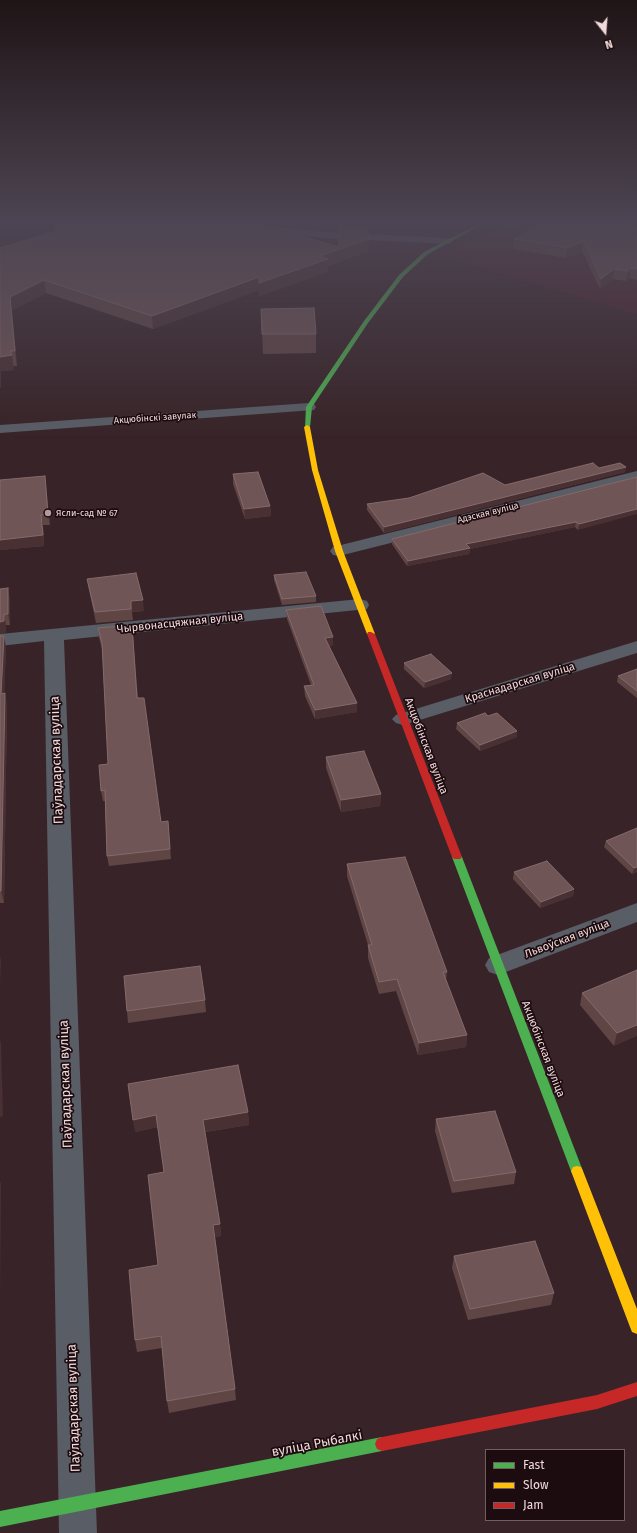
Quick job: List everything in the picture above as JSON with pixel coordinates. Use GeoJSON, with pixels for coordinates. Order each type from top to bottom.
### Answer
{"type":"FeatureCollection","features":[{"type":"Feature","properties":{"kind":"street","name":"Акцюбінская вуліца"},"geometry":{"type":"LineString","coordinates":[[386,296],[309,407],[307,425],[314,470],[339,550],[637,1327]]}},
{"type":"Feature","properties":{"kind":"street","name":"Акцюбінскі завулак"},"geometry":{"type":"LineString","coordinates":[[0,429],[309,407]]}},
{"type":"Feature","properties":{"kind":"street","name":"Адэская вуліца"},"geometry":{"type":"LineString","coordinates":[[339,550],[637,476]]}},
{"type":"Feature","properties":{"kind":"street","name":"Чырвонасцяжная вуліца"},"geometry":{"type":"LineString","coordinates":[[0,640],[360,605]]}},
{"type":"Feature","properties":{"kind":"street","name":"Паўладарская вуліца"},"geometry":{"type":"LineString","coordinates":[[54,635],[78,1519]]}},
{"type":"Feature","properties":{"kind":"street","name":"Краснадарская вуліца"},"geometry":{"type":"LineString","coordinates":[[403,719],[637,647]]}},
{"type":"Feature","properties":{"kind":"street","name":"Львоўская вуліца"},"geometry":{"type":"LineString","coordinates":[[498,966],[637,912]]}},
{"type":"Feature","properties":{"kind":"street","name":"вуліца Рыбалкі"},"geometry":{"type":"LineString","coordinates":[[0,1519],[78,1519],[597,1402],[637,1389]]}},
{"type":"Feature","properties":{"kind":"shaded area"},"geometry":{"type":"Polygon","coordinates":[[[574,296],[637,296],[637,313],[635,314],[574,296]]]}},
{"type":"Feature","properties":{"kind":"building"},"geometry":{"type":"Polygon","coordinates":[[[0,296],[13,296],[10,297],[15,351],[10,351],[12,355],[0,357],[0,296]]]}},
{"type":"Feature","properties":{"kind":"building"},"geometry":{"type":"Polygon","coordinates":[[[91,296],[208,296],[152,316],[91,296]]]}},
{"type":"Feature","properties":{"kind":"building"},"geometry":{"type":"Polygon","coordinates":[[[314,308],[316,334],[262,334],[261,309],[314,308]]]}},
{"type":"Feature","properties":{"kind":"building"},"geometry":{"type":"Polygon","coordinates":[[[593,463],[599,468],[620,463],[626,467],[384,527],[367,504],[409,498],[483,473],[505,485],[593,463]]]}},
{"type":"Feature","properties":{"kind":"building"},"geometry":{"type":"Polygon","coordinates":[[[258,472],[270,506],[244,509],[233,474],[258,472]]]}},
{"type":"Feature","properties":{"kind":"building"},"geometry":{"type":"Polygon","coordinates":[[[45,476],[48,514],[41,515],[43,535],[0,540],[0,480],[45,476]]]}},
{"type":"Feature","properties":{"kind":"building"},"geometry":{"type":"Polygon","coordinates":[[[637,477],[637,509],[579,524],[576,522],[466,544],[470,548],[408,561],[392,539],[637,477]]]}},
{"type":"Feature","properties":{"kind":"building"},"geometry":{"type":"Polygon","coordinates":[[[306,572],[316,596],[282,599],[274,575],[306,572]]]}},
{"type":"Feature","properties":{"kind":"building"},"geometry":{"type":"Polygon","coordinates":[[[136,573],[143,600],[131,601],[131,609],[95,612],[87,579],[136,573]]]}},
{"type":"Feature","properties":{"kind":"building"},"geometry":{"type":"Polygon","coordinates":[[[8,588],[8,614],[4,614],[4,621],[0,622],[0,589],[8,588]]]}},
{"type":"Feature","properties":{"kind":"building"},"geometry":{"type":"Polygon","coordinates":[[[321,606],[333,637],[325,638],[357,703],[315,710],[304,686],[314,685],[286,610],[321,606]]]}},
{"type":"Feature","properties":{"kind":"building"},"geometry":{"type":"Polygon","coordinates":[[[132,625],[137,698],[144,698],[161,822],[168,821],[170,849],[107,856],[105,790],[101,791],[99,765],[108,764],[102,643],[98,628],[132,625]]]}},
{"type":"Feature","properties":{"kind":"building"},"geometry":{"type":"Polygon","coordinates":[[[0,636],[4,636],[1,694],[5,693],[1,891],[0,891],[0,636]]]}},
{"type":"Feature","properties":{"kind":"building"},"geometry":{"type":"Polygon","coordinates":[[[431,654],[452,673],[425,682],[404,663],[431,654]]]}},
{"type":"Feature","properties":{"kind":"building"},"geometry":{"type":"Polygon","coordinates":[[[637,669],[637,691],[618,676],[637,669]]]}},
{"type":"Feature","properties":{"kind":"building"},"geometry":{"type":"Polygon","coordinates":[[[485,713],[488,716],[497,713],[517,731],[480,745],[457,723],[485,713]]]}},
{"type":"Feature","properties":{"kind":"building"},"geometry":{"type":"Polygon","coordinates":[[[364,751],[381,794],[341,800],[326,757],[364,751]]]}},
{"type":"Feature","properties":{"kind":"building"},"geometry":{"type":"Polygon","coordinates":[[[637,828],[637,867],[634,868],[606,841],[637,828]]]}},
{"type":"Feature","properties":{"kind":"building"},"geometry":{"type":"Polygon","coordinates":[[[405,857],[447,972],[443,972],[467,1035],[419,1043],[397,979],[379,982],[368,945],[372,945],[347,864],[405,857]]]}},
{"type":"Feature","properties":{"kind":"building"},"geometry":{"type":"Polygon","coordinates":[[[547,861],[574,889],[541,902],[514,872],[547,861]]]}},
{"type":"Feature","properties":{"kind":"building"},"geometry":{"type":"Polygon","coordinates":[[[200,966],[205,1000],[127,1011],[124,976],[200,966]]]}},
{"type":"Feature","properties":{"kind":"building"},"geometry":{"type":"Polygon","coordinates":[[[637,970],[637,1025],[617,1033],[582,993],[637,970]]]}},
{"type":"Feature","properties":{"kind":"building"},"geometry":{"type":"Polygon","coordinates":[[[238,1065],[248,1112],[203,1120],[220,1224],[213,1225],[235,1389],[167,1401],[161,1336],[135,1340],[129,1270],[158,1265],[148,1175],[164,1172],[156,1115],[133,1120],[128,1084],[238,1065]]]}},
{"type":"Feature","properties":{"kind":"building"},"geometry":{"type":"Polygon","coordinates":[[[495,1111],[516,1172],[454,1181],[436,1119],[495,1111]]]}},
{"type":"Feature","properties":{"kind":"building"},"geometry":{"type":"Polygon","coordinates":[[[535,1241],[554,1293],[470,1309],[454,1256],[535,1241]]]}},
{"type":"Feature","properties":{"kind":"traffic: fast"},"geometry":{"type":"LineString","coordinates":[[307,427],[309,407],[366,322],[386,296]]}},
{"type":"Feature","properties":{"kind":"traffic: fast"},"geometry":{"type":"LineString","coordinates":[[457,857],[577,1171]]}},
{"type":"Feature","properties":{"kind":"traffic: fast"},"geometry":{"type":"LineString","coordinates":[[0,1519],[382,1444]]}},
{"type":"Feature","properties":{"kind":"traffic: slow"},"geometry":{"type":"LineString","coordinates":[[307,427],[315,470],[339,551],[371,634]]}},
{"type":"Feature","properties":{"kind":"traffic: slow"},"geometry":{"type":"LineString","coordinates":[[577,1171],[637,1327]]}},
{"type":"Feature","properties":{"kind":"traffic: jam"},"geometry":{"type":"LineString","coordinates":[[371,634],[457,857]]}},
{"type":"Feature","properties":{"kind":"traffic: jam"},"geometry":{"type":"LineString","coordinates":[[382,1444],[597,1402],[637,1389]]}},
{"type":"Feature","properties":{"kind":"place","name":"Ясли-сад № 67"},"geometry":{"type":"Point","coordinates":[48,513]}}]}
